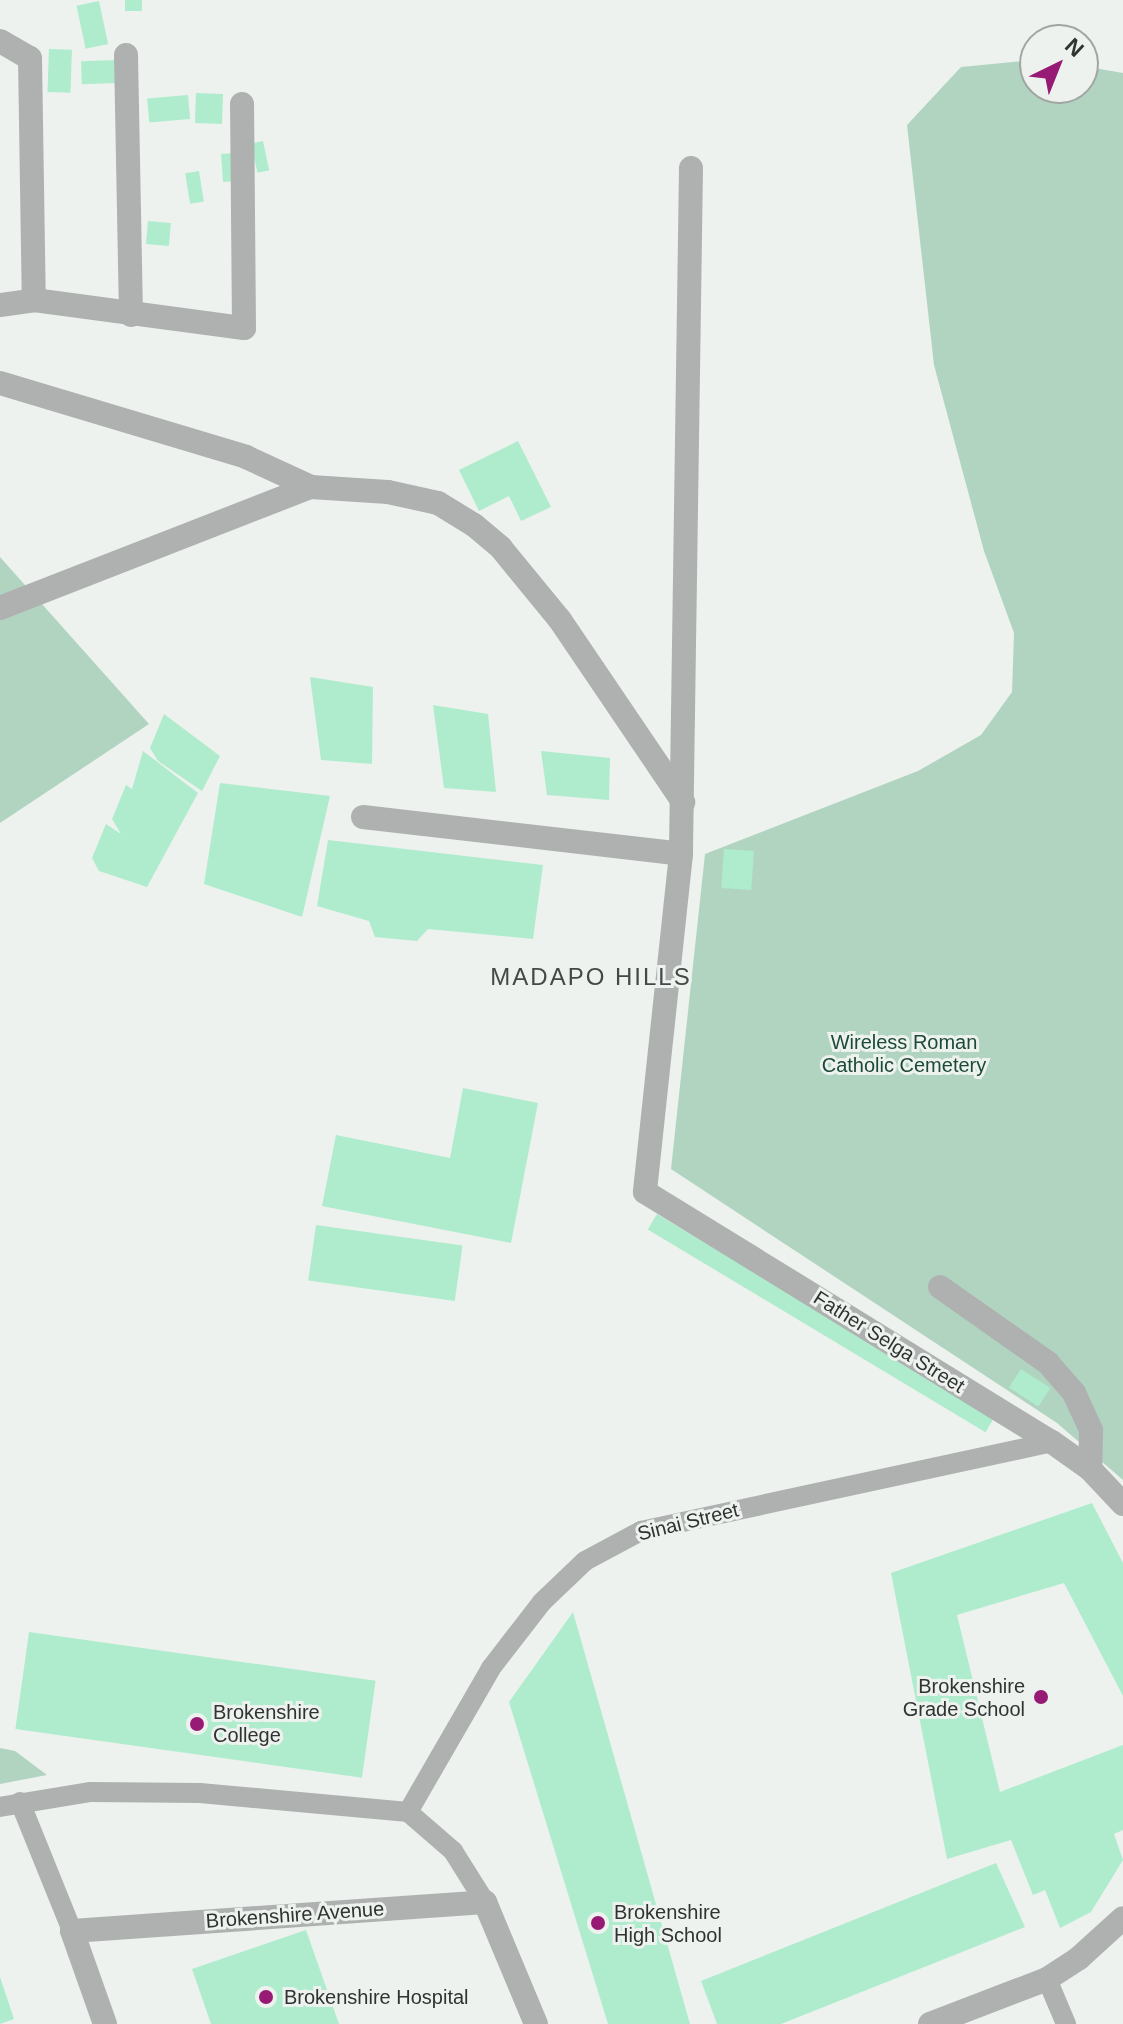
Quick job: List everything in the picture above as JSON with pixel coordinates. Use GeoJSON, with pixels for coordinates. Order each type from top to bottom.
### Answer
{"type":"FeatureCollection","features":[{"type":"Feature","properties":{"kind":"street"},"geometry":{"type":"LineString","coordinates":[[0,41],[30,58],[34,300]]}},
{"type":"Feature","properties":{"kind":"street"},"geometry":{"type":"LineString","coordinates":[[126,55],[131,315]]}},
{"type":"Feature","properties":{"kind":"street"},"geometry":{"type":"LineString","coordinates":[[0,305],[34,300],[244,328],[242,104]]}},
{"type":"Feature","properties":{"kind":"street"},"geometry":{"type":"LineString","coordinates":[[363,817],[681,854],[691,168]]}},
{"type":"Feature","properties":{"kind":"street"},"geometry":{"type":"LineString","coordinates":[[0,383],[246,457],[311,487],[401,494],[438,503],[474,525],[501,548],[560,620],[683,802]]}},
{"type":"Feature","properties":{"kind":"street"},"geometry":{"type":"LineString","coordinates":[[0,608],[311,487]]}},
{"type":"Feature","properties":{"kind":"street","name":"Father Selga Street"},"geometry":{"type":"LineString","coordinates":[[681,854],[645,1192],[1052,1442],[1090,1469],[1123,1504]]}},
{"type":"Feature","properties":{"kind":"street"},"geometry":{"type":"LineString","coordinates":[[940,1287],[1048,1363],[1074,1393],[1091,1430],[1090,1469]]}},
{"type":"Feature","properties":{"kind":"street"},"geometry":{"type":"LineString","coordinates":[[485,1902],[536,2024]]}},
{"type":"Feature","properties":{"kind":"street","name":"Brokenshire Avenue"},"geometry":{"type":"LineString","coordinates":[[72,1931],[485,1902]]}},
{"type":"Feature","properties":{"kind":"street"},"geometry":{"type":"LineString","coordinates":[[930,2024],[1047,1979],[1079,1958],[1123,1918]]}},
{"type":"Feature","properties":{"kind":"street"},"geometry":{"type":"LineString","coordinates":[[72,1931],[105,2024]]}},
{"type":"Feature","properties":{"kind":"lane","name":"Sinai Street"},"geometry":{"type":"LineString","coordinates":[[408,1812],[491,1668],[542,1602],[585,1561],[641,1531],[1052,1442]]}},
{"type":"Feature","properties":{"kind":"lane"},"geometry":{"type":"LineString","coordinates":[[72,1931],[10,1805],[91,1792],[200,1793],[408,1812],[453,1851],[485,1902]]}},
{"type":"Feature","properties":{"kind":"lane"},"geometry":{"type":"LineString","coordinates":[[1047,1979],[1066,2024]]}},
{"type":"Feature","properties":{"kind":"green space","name":"Wireless Roman Catholic Cemetery"},"geometry":{"type":"Polygon","coordinates":[[[1019,62],[1019,104],[1099,104],[1099,69],[1123,73],[1123,1480],[1057,1423],[671,1169],[705,854],[918,771],[981,735],[1012,692],[1014,633],[984,551],[934,365],[907,125],[961,67],[1019,62]]]}},
{"type":"Feature","properties":{"kind":"green space"},"geometry":{"type":"Polygon","coordinates":[[[0,557],[149,724],[0,823],[0,557]]]}},
{"type":"Feature","properties":{"kind":"green space"},"geometry":{"type":"Polygon","coordinates":[[[0,1748],[15,1751],[47,1775],[0,1784],[0,1748]]]}},
{"type":"Feature","properties":{"kind":"building"},"geometry":{"type":"Polygon","coordinates":[[[125,0],[142,0],[142,11],[125,11],[125,0]]]}},
{"type":"Feature","properties":{"kind":"building"},"geometry":{"type":"Polygon","coordinates":[[[99,1],[108,44],[86,49],[77,6],[99,1]]]}},
{"type":"Feature","properties":{"kind":"building"},"geometry":{"type":"Polygon","coordinates":[[[49,49],[72,50],[70,93],[47,92],[49,49]]]}},
{"type":"Feature","properties":{"kind":"building"},"geometry":{"type":"Polygon","coordinates":[[[117,60],[118,83],[82,84],[81,61],[117,60]]]}},
{"type":"Feature","properties":{"kind":"building"},"geometry":{"type":"Polygon","coordinates":[[[196,93],[223,94],[222,124],[195,123],[196,93]]]}},
{"type":"Feature","properties":{"kind":"building"},"geometry":{"type":"Polygon","coordinates":[[[188,95],[190,119],[149,122],[147,99],[188,95]]]}},
{"type":"Feature","properties":{"kind":"building"},"geometry":{"type":"Polygon","coordinates":[[[263,141],[269,170],[257,173],[251,143],[263,141]]]}},
{"type":"Feature","properties":{"kind":"building"},"geometry":{"type":"Polygon","coordinates":[[[235,153],[237,181],[223,182],[221,154],[235,153]]]}},
{"type":"Feature","properties":{"kind":"building"},"geometry":{"type":"Polygon","coordinates":[[[199,171],[204,202],[190,204],[185,173],[199,171]]]}},
{"type":"Feature","properties":{"kind":"building"},"geometry":{"type":"Polygon","coordinates":[[[148,221],[171,223],[169,246],[146,244],[148,221]]]}},
{"type":"Feature","properties":{"kind":"building"},"geometry":{"type":"Polygon","coordinates":[[[518,441],[551,507],[521,521],[509,496],[479,511],[459,470],[518,441]]]}},
{"type":"Feature","properties":{"kind":"building"},"geometry":{"type":"Polygon","coordinates":[[[310,677],[373,687],[372,764],[321,760],[310,677]]]}},
{"type":"Feature","properties":{"kind":"building"},"geometry":{"type":"Polygon","coordinates":[[[433,705],[488,714],[496,792],[444,788],[433,705]]]}},
{"type":"Feature","properties":{"kind":"building"},"geometry":{"type":"Polygon","coordinates":[[[164,714],[220,756],[202,791],[158,761],[150,748],[164,714]]]}},
{"type":"Feature","properties":{"kind":"building"},"geometry":{"type":"Polygon","coordinates":[[[143,751],[198,793],[147,887],[99,871],[92,858],[106,824],[121,834],[112,819],[126,785],[132,789],[143,751]]]}},
{"type":"Feature","properties":{"kind":"building"},"geometry":{"type":"Polygon","coordinates":[[[541,751],[610,758],[609,800],[547,795],[541,751]]]}},
{"type":"Feature","properties":{"kind":"building"},"geometry":{"type":"Polygon","coordinates":[[[220,783],[330,796],[302,917],[204,884],[220,783]]]}},
{"type":"Feature","properties":{"kind":"building"},"geometry":{"type":"Polygon","coordinates":[[[328,840],[543,865],[533,939],[428,929],[417,941],[375,937],[369,921],[317,906],[328,840]]]}},
{"type":"Feature","properties":{"kind":"building"},"geometry":{"type":"Polygon","coordinates":[[[724,849],[754,851],[751,890],[721,888],[724,849]]]}},
{"type":"Feature","properties":{"kind":"building"},"geometry":{"type":"Polygon","coordinates":[[[463,1088],[538,1103],[511,1243],[322,1206],[336,1135],[450,1158],[463,1088]]]}},
{"type":"Feature","properties":{"kind":"building"},"geometry":{"type":"Polygon","coordinates":[[[657,1214],[995,1417],[985,1432],[648,1229],[657,1214]]]}},
{"type":"Feature","properties":{"kind":"building"},"geometry":{"type":"Polygon","coordinates":[[[316,1225],[463,1246],[455,1301],[308,1280],[316,1225]]]}},
{"type":"Feature","properties":{"kind":"building"},"geometry":{"type":"Polygon","coordinates":[[[1021,1369],[1050,1388],[1038,1407],[1009,1387],[1021,1369]]]}},
{"type":"Feature","properties":{"kind":"building"},"geometry":{"type":"Polygon","coordinates":[[[1092,1503],[1123,1563],[1123,1696],[1064,1583],[957,1615],[1000,1792],[1123,1745],[1123,1830],[1114,1834],[1123,1860],[1091,1912],[1060,1928],[1045,1890],[1033,1895],[1011,1840],[947,1859],[891,1573],[1092,1503]]]}},
{"type":"Feature","properties":{"kind":"building"},"geometry":{"type":"Polygon","coordinates":[[[573,1612],[690,2024],[608,2024],[509,1702],[573,1612]]]}},
{"type":"Feature","properties":{"kind":"building"},"geometry":{"type":"Polygon","coordinates":[[[29,1632],[376,1681],[362,1778],[15,1729],[29,1632]]]}},
{"type":"Feature","properties":{"kind":"building"},"geometry":{"type":"Polygon","coordinates":[[[996,1863],[1025,1927],[781,2024],[717,2024],[701,1981],[996,1863]]]}},
{"type":"Feature","properties":{"kind":"building","name":"Brokenshire Hospital"},"geometry":{"type":"Polygon","coordinates":[[[306,1930],[339,2024],[211,2024],[192,1969],[306,1930]]]}},
{"type":"Feature","properties":{"kind":"building"},"geometry":{"type":"Polygon","coordinates":[[[0,1977],[14,2019],[0,2024],[0,1977]]]}},
{"type":"Feature","properties":{"kind":"place","name":"Brokenshire Grade School"},"geometry":{"type":"Point","coordinates":[1041,1697]}},
{"type":"Feature","properties":{"kind":"place","name":"Brokenshire College"},"geometry":{"type":"Point","coordinates":[197,1724]}},
{"type":"Feature","properties":{"kind":"place","name":"Brokenshire High School"},"geometry":{"type":"Point","coordinates":[598,1923]}},
{"type":"Feature","properties":{"kind":"place","name":"Brokenshire Hospital"},"geometry":{"type":"Point","coordinates":[266,1997]}},
{"type":"Feature","properties":{"kind":"district","name":"MADAPO HILLS"},"geometry":{"type":"Point","coordinates":[591,977]}}]}
